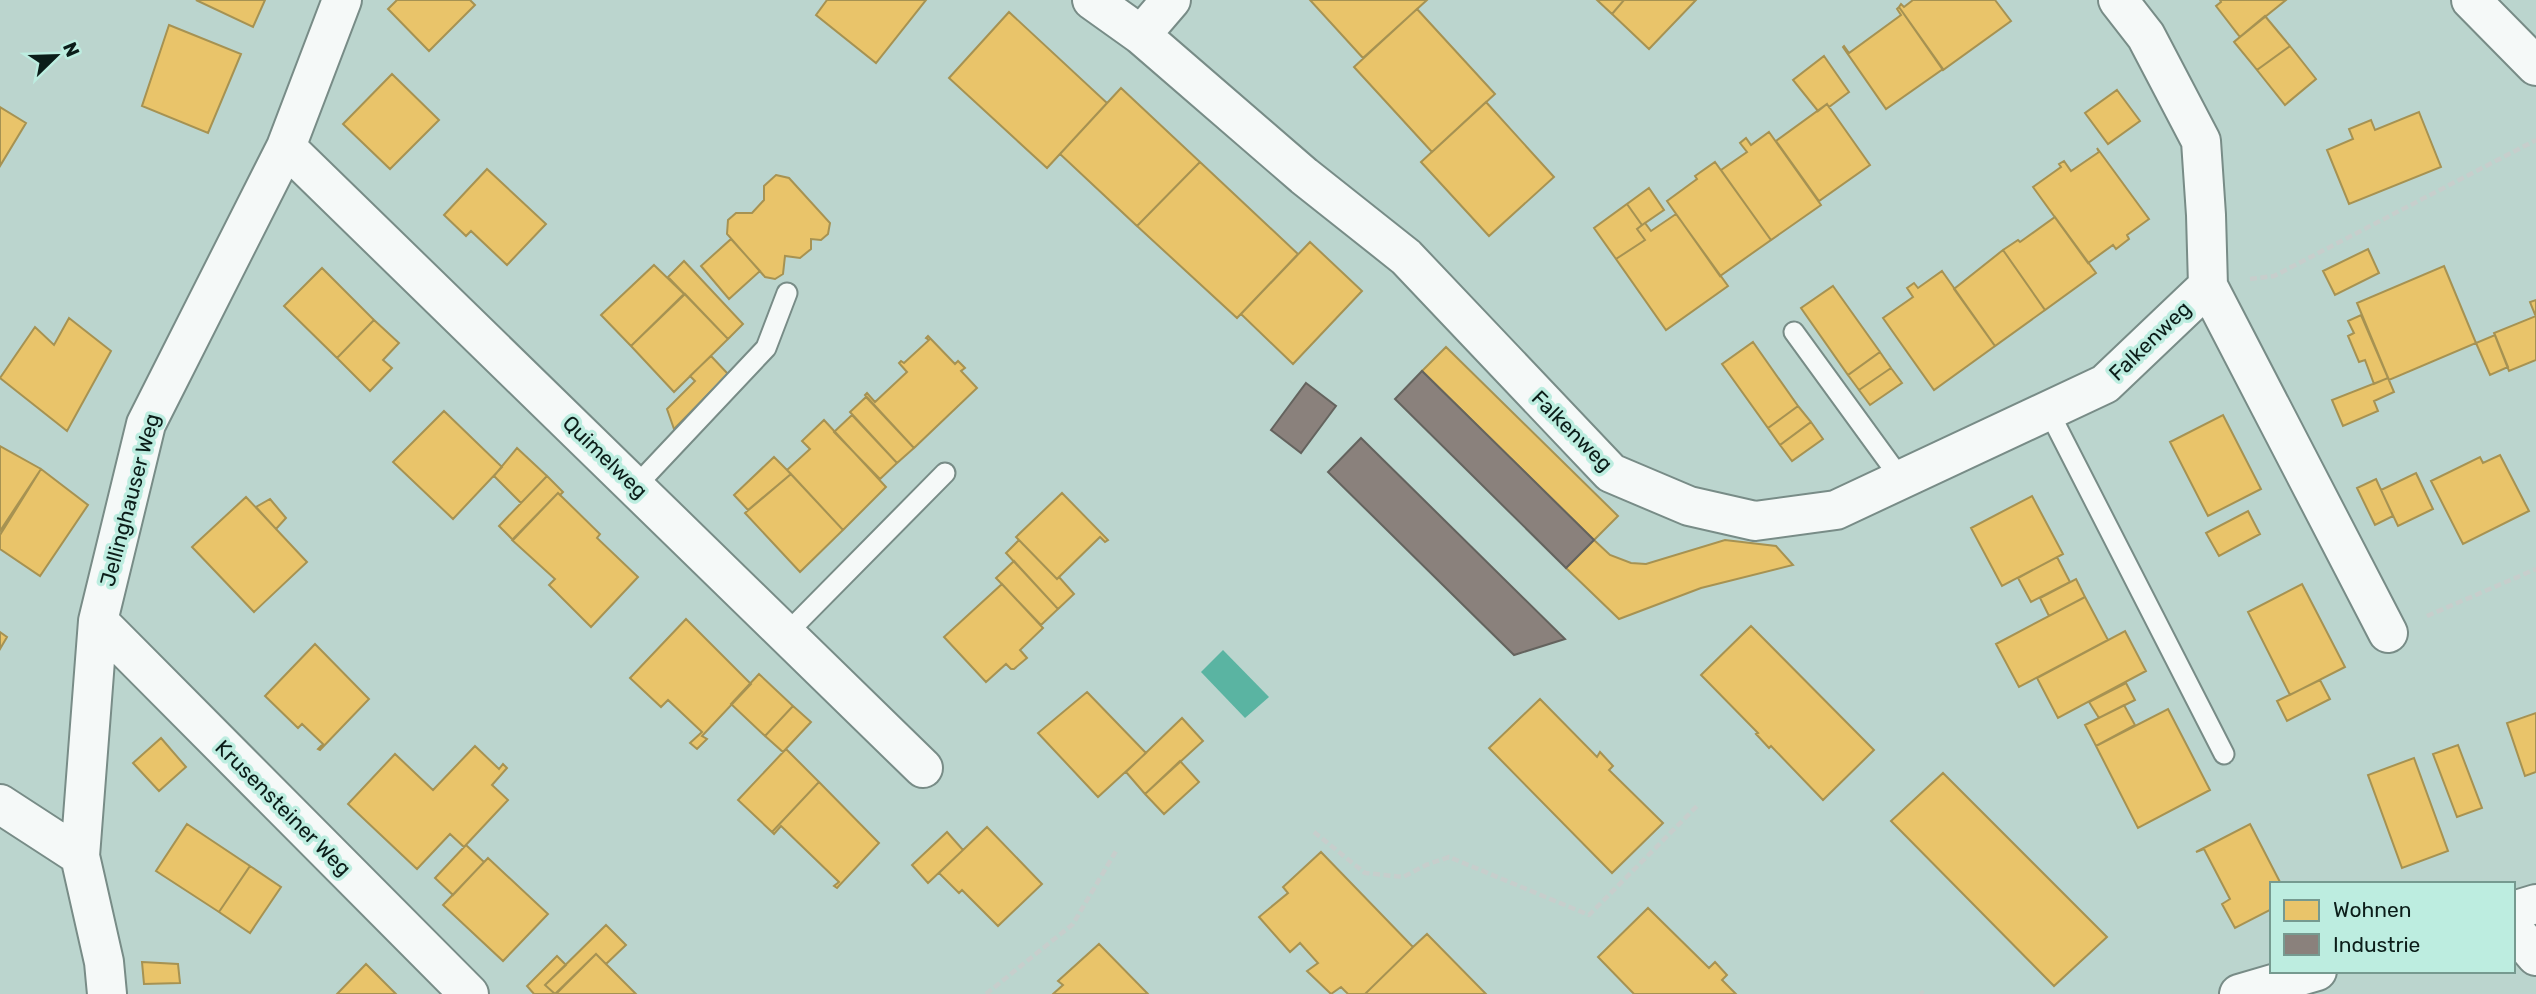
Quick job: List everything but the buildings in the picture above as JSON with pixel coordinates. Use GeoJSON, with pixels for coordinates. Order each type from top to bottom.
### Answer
{"type":"FeatureCollection","features":[{"type":"Feature","properties":{"kind":"street","name":"Jellinghauser Weg"},"geometry":{"type":"LineString","coordinates":[[107,994],[104,962],[80,856],[98,621],[146,424],[286,147],[342,0]]}},
{"type":"Feature","properties":{"kind":"street","name":"Falkenweg"},"geometry":{"type":"LineString","coordinates":[[1092,0],[1141,35],[1304,176],[1406,257],[1611,473],[1689,506],[1755,521],[1836,510],[2105,384],[2208,286]]}},
{"type":"Feature","properties":{"kind":"street"},"geometry":{"type":"LineString","coordinates":[[1141,35],[1171,0]]}},
{"type":"Feature","properties":{"kind":"street","name":"Falkenweg"},"geometry":{"type":"LineString","coordinates":[[2118,0],[2146,36],[2201,141],[2208,286],[2388,633]]}},
{"type":"Feature","properties":{"kind":"street"},"geometry":{"type":"LineString","coordinates":[[2470,0],[2536,66]]}},
{"type":"Feature","properties":{"kind":"street","name":"Quimelweg"},"geometry":{"type":"LineString","coordinates":[[286,147],[923,768]]}},
{"type":"Feature","properties":{"kind":"street","name":"Krusensteiner Weg"},"geometry":{"type":"LineString","coordinates":[[98,621],[469,994]]}},
{"type":"Feature","properties":{"kind":"street"},"geometry":{"type":"LineString","coordinates":[[0,804],[80,856]]}},
{"type":"Feature","properties":{"kind":"street"},"geometry":{"type":"LineString","coordinates":[[2515,910],[2536,904]]}},
{"type":"Feature","properties":{"kind":"street"},"geometry":{"type":"LineString","coordinates":[[2515,931],[2536,956]]}},
{"type":"Feature","properties":{"kind":"street"},"geometry":{"type":"LineString","coordinates":[[2239,994],[2310,973]]}},
{"type":"Feature","properties":{"kind":"lane"},"geometry":{"type":"LineString","coordinates":[[635,486],[766,348],[787,293]]}},
{"type":"Feature","properties":{"kind":"lane"},"geometry":{"type":"LineString","coordinates":[[1794,332],[1901,479]]}},
{"type":"Feature","properties":{"kind":"lane"},"geometry":{"type":"LineString","coordinates":[[2048,410],[2224,754]]}},
{"type":"Feature","properties":{"kind":"lane"},"geometry":{"type":"LineString","coordinates":[[786,634],[945,473]]}},
{"type":"Feature","properties":{"kind":"path"},"geometry":{"type":"LineString","coordinates":[[2208,286],[2274,276],[2536,140]]}},
{"type":"Feature","properties":{"kind":"path"},"geometry":{"type":"LineString","coordinates":[[2388,633],[2536,569]]}},
{"type":"Feature","properties":{"kind":"path"},"geometry":{"type":"LineString","coordinates":[[1314,832],[1365,873],[1403,877],[1449,857],[1589,915],[1699,804]]}},
{"type":"Feature","properties":{"kind":"path"},"geometry":{"type":"LineString","coordinates":[[986,994],[1073,924],[1116,851]]}},
{"type":"Feature","properties":{"kind":"shaded area"},"geometry":{"type":"Polygon","coordinates":[[[1223,650],[1269,697],[1245,718],[1201,672],[1223,650]]]}}]}
